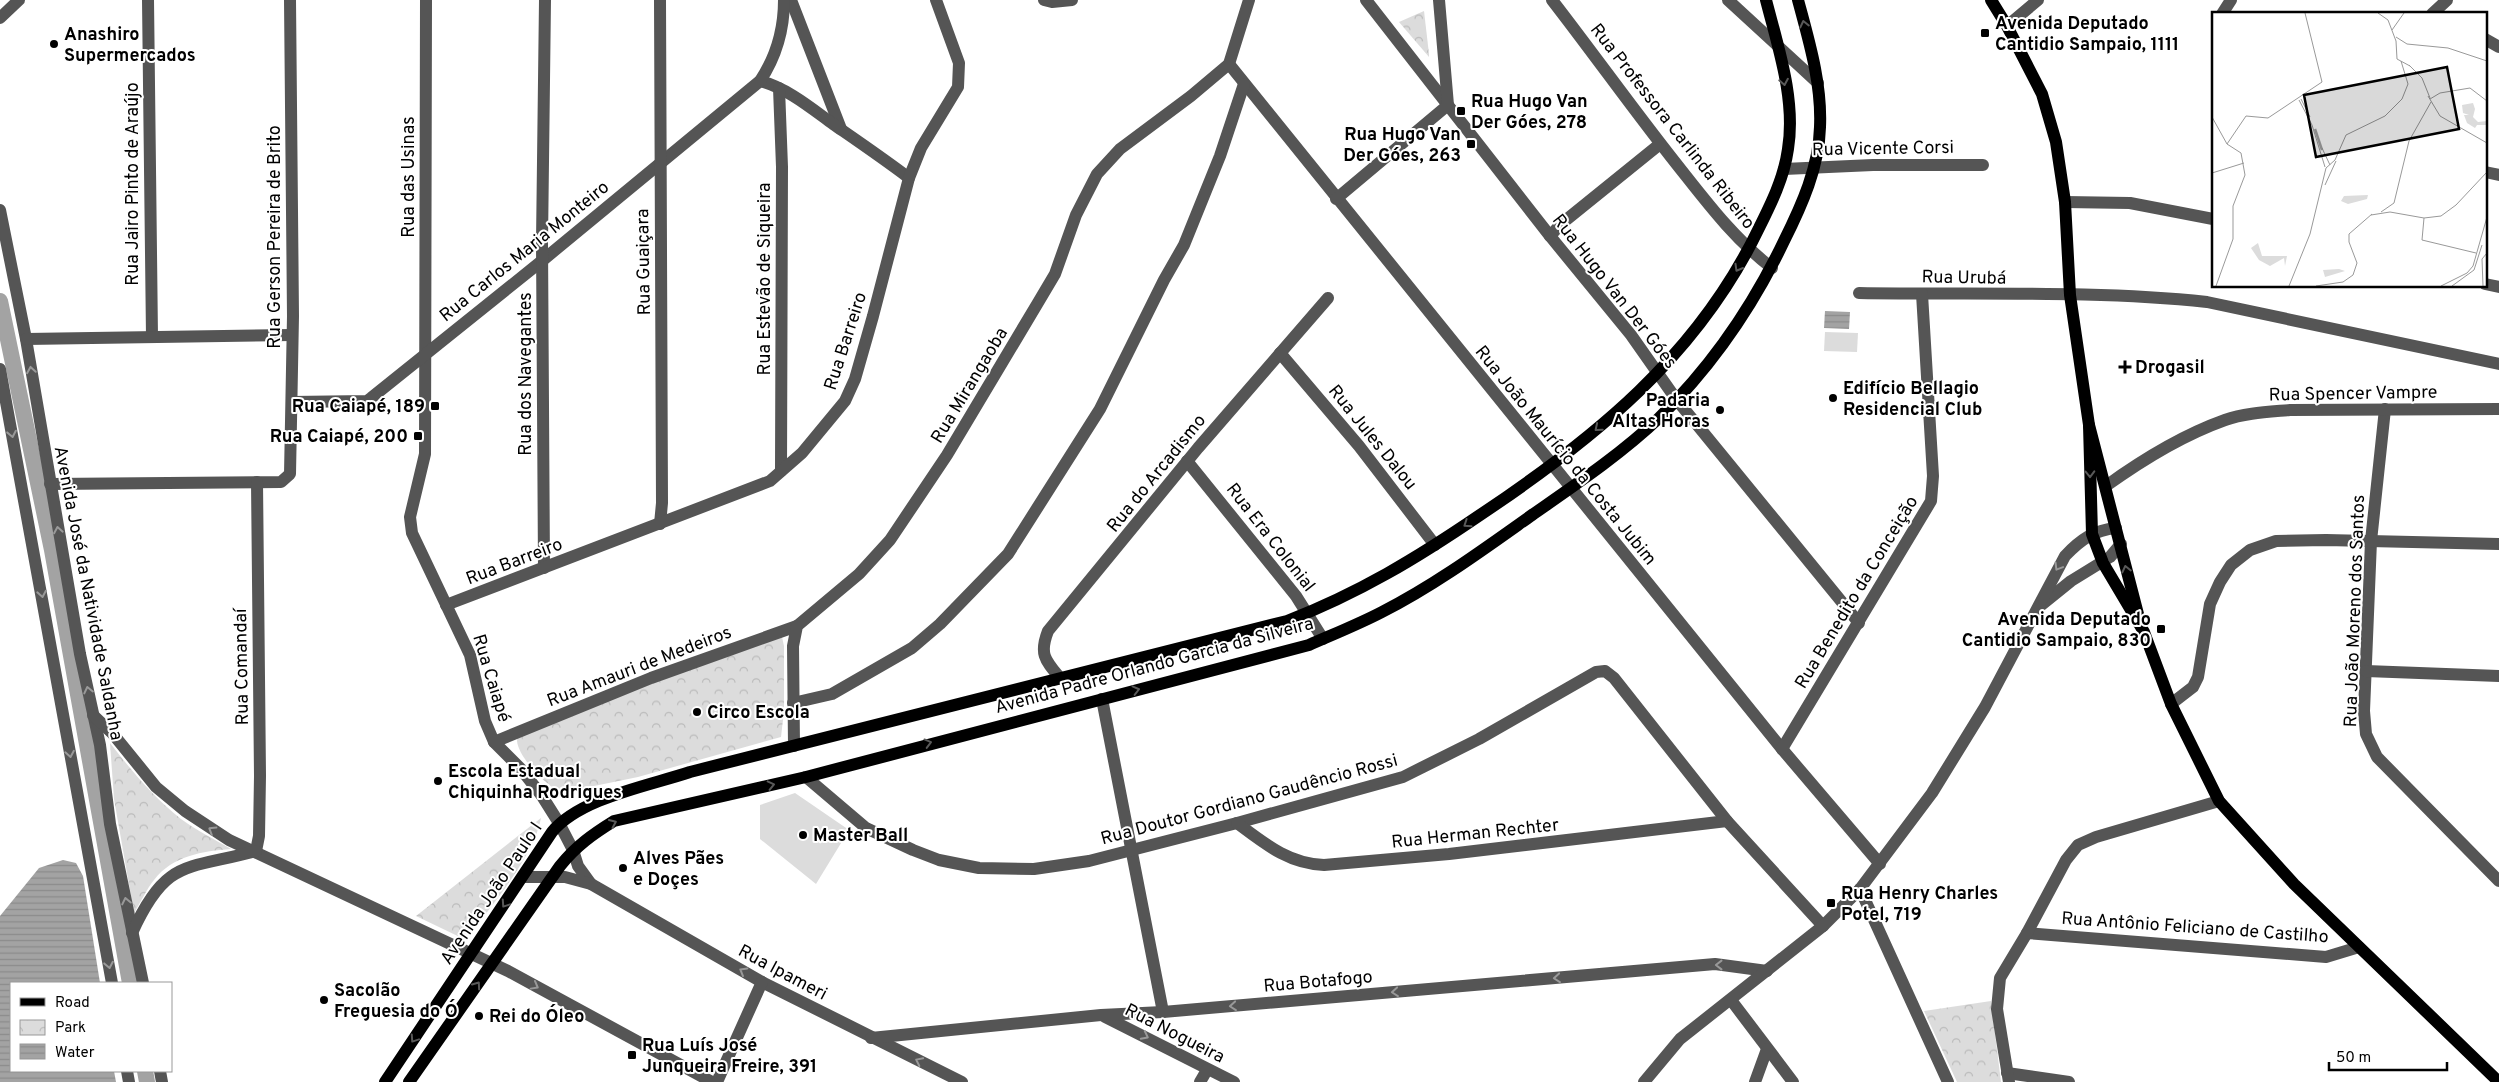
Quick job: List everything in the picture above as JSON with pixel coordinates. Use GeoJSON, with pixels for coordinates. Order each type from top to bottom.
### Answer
{"type":"FeatureCollection","features":[{"type":"Feature","properties":{"kind":"main road","name":"Avenida Padre Orlando Garcia da Silveira"},"geometry":{"type":"LineString","coordinates":[[559,823],[605,800],[690,772],[1278,623],[1307,613],[1376,582],[1518,490],[1552,465],[1638,395],[1693,336],[1717,303],[1748,250],[1776,194],[1784,168],[1790,129],[1778,44],[1766,0]]}},
{"type":"Feature","properties":{"kind":"main road","name":"Avenida Padre Orlando Garcia da Silveira"},"geometry":{"type":"LineString","coordinates":[[573,850],[588,837],[614,821],[806,777],[1309,645],[1383,612],[1423,588],[1571,488],[1658,419],[1676,400],[1739,323],[1772,268],[1800,207],[1814,166],[1820,128],[1818,83],[1798,0]]}},
{"type":"Feature","properties":{"kind":"main road"},"geometry":{"type":"LineString","coordinates":[[1991,0],[2008,26],[2042,94],[2051,120],[2065,202],[2070,295],[2089,425],[2092,534],[2103,563],[2142,628]]}},
{"type":"Feature","properties":{"kind":"main road"},"geometry":{"type":"LineString","coordinates":[[2089,425],[2142,628],[2172,704],[2220,801],[2294,884],[2499,1082]]}},
{"type":"Feature","properties":{"kind":"main road","name":"Avenida João Paulo I"},"geometry":{"type":"LineString","coordinates":[[385,1082],[559,823]]}},
{"type":"Feature","properties":{"kind":"main road"},"geometry":{"type":"LineString","coordinates":[[409,1082],[551,878],[573,850]]}},
{"type":"Feature","properties":{"kind":"street"},"geometry":{"type":"LineString","coordinates":[[0,18],[19,0]]}},
{"type":"Feature","properties":{"kind":"street","name":"Rua Jairo Pinto de Araújo"},"geometry":{"type":"LineString","coordinates":[[148,0],[152,337]]}},
{"type":"Feature","properties":{"kind":"street","name":"Rua Gerson Pereira de Brito"},"geometry":{"type":"LineString","coordinates":[[257,482],[281,482],[290,474],[292,335],[290,0]]}},
{"type":"Feature","properties":{"kind":"street","name":"Rua das Usinas"},"geometry":{"type":"LineString","coordinates":[[426,0],[426,353]]}},
{"type":"Feature","properties":{"kind":"street","name":"Rua dos Navegantes"},"geometry":{"type":"LineString","coordinates":[[544,568],[542,101],[545,0]]}},
{"type":"Feature","properties":{"kind":"street","name":"Rua Guaiçara"},"geometry":{"type":"LineString","coordinates":[[660,0],[662,503],[660,524]]}},
{"type":"Feature","properties":{"kind":"street","name":"Rua Carlos Maria Monteiro"},"geometry":{"type":"LineString","coordinates":[[292,402],[367,401],[660,165],[760,81],[770,66],[777,47],[782,27],[784,0]]}},
{"type":"Feature","properties":{"kind":"street"},"geometry":{"type":"LineString","coordinates":[[791,0],[841,129]]}},
{"type":"Feature","properties":{"kind":"street","name":"Rua Barreiro"},"geometry":{"type":"LineString","coordinates":[[446,605],[738,495],[770,481],[802,452],[845,401],[854,380],[873,316],[909,178],[921,148],[958,87],[959,63],[936,0]]}},
{"type":"Feature","properties":{"kind":"street"},"geometry":{"type":"LineString","coordinates":[[1044,0],[1052,2],[1072,0]]}},
{"type":"Feature","properties":{"kind":"street"},"geometry":{"type":"LineString","coordinates":[[1229,64],[1249,0]]}},
{"type":"Feature","properties":{"kind":"street","name":"Rua Hugo Van Der Góes"},"geometry":{"type":"LineString","coordinates":[[1366,0],[1550,236],[1621,321],[1676,400],[1859,623]]}},
{"type":"Feature","properties":{"kind":"street"},"geometry":{"type":"LineString","coordinates":[[1336,199],[1448,105],[1439,0]]}},
{"type":"Feature","properties":{"kind":"street","name":"Rua Professora Carlinda Ribeiro"},"geometry":{"type":"LineString","coordinates":[[1552,0],[1660,144],[1748,250]]}},
{"type":"Feature","properties":{"kind":"street"},"geometry":{"type":"LineString","coordinates":[[1728,0],[1778,44],[1818,83]]}},
{"type":"Feature","properties":{"kind":"street"},"geometry":{"type":"LineString","coordinates":[[2008,26],[2038,0]]}},
{"type":"Feature","properties":{"kind":"street"},"geometry":{"type":"LineString","coordinates":[[2223,12],[2231,0]]}},
{"type":"Feature","properties":{"kind":"street"},"geometry":{"type":"LineString","coordinates":[[2435,10],[2447,0]]}},
{"type":"Feature","properties":{"kind":"street"},"geometry":{"type":"LineString","coordinates":[[2486,40],[2499,47]]}},
{"type":"Feature","properties":{"kind":"street","name":"Rua João Maurício da Costa Jubim"},"geometry":{"type":"LineString","coordinates":[[1229,64],[1336,199],[1782,749],[1880,864]]}},
{"type":"Feature","properties":{"kind":"street","name":"Rua Mirangaoba"},"geometry":{"type":"LineString","coordinates":[[797,626],[838,593],[876,556],[923,492],[1040,301],[1061,259],[1076,216],[1091,184],[1107,161],[1229,64]]}},
{"type":"Feature","properties":{"kind":"street"},"geometry":{"type":"LineString","coordinates":[[760,81],[779,88],[841,129],[909,178]]}},
{"type":"Feature","properties":{"kind":"street"},"geometry":{"type":"LineString","coordinates":[[792,704],[832,694],[912,648],[940,624],[1008,554],[1100,409],[1164,280],[1184,245],[1220,156],[1244,84]]}},
{"type":"Feature","properties":{"kind":"street","name":"Rua Estevão de Siqueira"},"geometry":{"type":"LineString","coordinates":[[779,88],[782,167],[781,471]]}},
{"type":"Feature","properties":{"kind":"street"},"geometry":{"type":"LineString","coordinates":[[1550,236],[1561,224],[1660,144]]}},
{"type":"Feature","properties":{"kind":"street","name":"Rua Vicente Corsi"},"geometry":{"type":"LineString","coordinates":[[1784,168],[1814,166],[1983,165]]}},
{"type":"Feature","properties":{"kind":"street"},"geometry":{"type":"LineString","coordinates":[[2486,172],[2499,175]]}},
{"type":"Feature","properties":{"kind":"street"},"geometry":{"type":"LineString","coordinates":[[2065,202],[2130,203],[2212,219]]}},
{"type":"Feature","properties":{"kind":"street","name":"Avenida José da Natividade Saldanha"},"geometry":{"type":"LineString","coordinates":[[0,210],[26,338],[80,654],[100,745],[110,824],[143,982]]}},
{"type":"Feature","properties":{"kind":"street"},"geometry":{"type":"LineString","coordinates":[[1748,250],[1772,268]]}},
{"type":"Feature","properties":{"kind":"street"},"geometry":{"type":"LineString","coordinates":[[2486,284],[2499,287]]}},
{"type":"Feature","properties":{"kind":"street","name":"Rua Urubá"},"geometry":{"type":"LineString","coordinates":[[1858,293],[2172,298],[2208,302],[2499,364]]}},
{"type":"Feature","properties":{"kind":"street","name":"Rua Benedito da Conceição"},"geometry":{"type":"LineString","coordinates":[[1782,749],[1928,510],[1934,490],[1922,294]]}},
{"type":"Feature","properties":{"kind":"street","name":"Rua do Arcadismo"},"geometry":{"type":"LineString","coordinates":[[1060,678],[1048,663],[1042,646],[1048,631],[1187,461],[1328,298]]}},
{"type":"Feature","properties":{"kind":"street"},"geometry":{"type":"LineString","coordinates":[[26,338],[292,335]]}},
{"type":"Feature","properties":{"kind":"street","name":"Rua Caiapé"},"geometry":{"type":"LineString","coordinates":[[426,353],[426,454],[410,525],[470,655],[484,721],[494,742],[520,769],[559,823],[573,850]]}},
{"type":"Feature","properties":{"kind":"street","name":"Rua Jules Dalou"},"geometry":{"type":"LineString","coordinates":[[1280,353],[1353,439],[1435,545]]}},
{"type":"Feature","properties":{"kind":"street"},"geometry":{"type":"LineString","coordinates":[[0,369],[112,982]]}},
{"type":"Feature","properties":{"kind":"street","name":"Rua João Moreno dos Santos"},"geometry":{"type":"LineString","coordinates":[[2385,409],[2371,541],[2364,722],[2371,749],[2377,758],[2499,881]]}},
{"type":"Feature","properties":{"kind":"street","name":"Rua Spencer Vampre"},"geometry":{"type":"LineString","coordinates":[[2106,486],[2178,442],[2226,420],[2256,413],[2290,410],[2499,409]]}},
{"type":"Feature","properties":{"kind":"street","name":"Rua Era Colonial"},"geometry":{"type":"LineString","coordinates":[[1187,461],[1215,493],[1307,613],[1323,639]]}},
{"type":"Feature","properties":{"kind":"street"},"geometry":{"type":"LineString","coordinates":[[50,484],[257,482]]}},
{"type":"Feature","properties":{"kind":"street","name":"Rua Comandaí"},"geometry":{"type":"LineString","coordinates":[[256,851],[259,836],[260,776],[257,482]]}},
{"type":"Feature","properties":{"kind":"street"},"geometry":{"type":"LineString","coordinates":[[1644,1082],[1680,1039],[1823,926],[1860,889],[1932,792],[1985,707],[2065,556],[2077,543],[2092,534],[2116,528]]}},
{"type":"Feature","properties":{"kind":"street"},"geometry":{"type":"LineString","coordinates":[[2172,704],[2193,688],[2198,676],[2210,604],[2220,582],[2231,565],[2250,550],[2276,541],[2499,544]]}},
{"type":"Feature","properties":{"kind":"street"},"geometry":{"type":"LineString","coordinates":[[2036,610],[2071,581],[2103,563],[2121,544]]}},
{"type":"Feature","properties":{"kind":"street"},"geometry":{"type":"LineString","coordinates":[[794,746],[792,704],[793,646],[797,626]]}},
{"type":"Feature","properties":{"kind":"street","name":"Rua Amauri de Medeiros"},"geometry":{"type":"LineString","coordinates":[[494,742],[651,678],[797,626]]}},
{"type":"Feature","properties":{"kind":"street","name":"Rua Doutor Gordiano Gaudêncio Rossi"},"geometry":{"type":"LineString","coordinates":[[806,777],[866,828],[940,860],[979,868],[1034,869],[1089,861],[1237,824],[1403,777],[1479,739],[1600,670],[1610,673],[1727,820],[1823,926]]}},
{"type":"Feature","properties":{"kind":"street"},"geometry":{"type":"LineString","coordinates":[[2366,671],[2499,676]]}},
{"type":"Feature","properties":{"kind":"street"},"geometry":{"type":"LineString","coordinates":[[1102,699],[1163,1012]]}},
{"type":"Feature","properties":{"kind":"street"},"geometry":{"type":"LineString","coordinates":[[93,715],[113,734],[156,788],[205,826],[229,840],[256,851],[491,964],[712,1082]]}},
{"type":"Feature","properties":{"kind":"street"},"geometry":{"type":"LineString","coordinates":[[2069,1082],[2008,1077],[1997,1009],[2000,978],[2027,933],[2066,860],[2078,845],[2096,837],[2220,801]]}},
{"type":"Feature","properties":{"kind":"street","name":"Rua Herman Rechter"},"geometry":{"type":"LineString","coordinates":[[1237,824],[1273,850],[1292,860],[1307,864],[1324,865],[1449,854],[1727,820]]}},
{"type":"Feature","properties":{"kind":"street","name":"Rua Ipameri"},"geometry":{"type":"LineString","coordinates":[[573,850],[578,866],[591,884]]}},
{"type":"Feature","properties":{"kind":"street"},"geometry":{"type":"LineString","coordinates":[[132,933],[155,891],[178,871],[204,862],[256,851]]}},
{"type":"Feature","properties":{"kind":"street","name":"Rua Ipameri"},"geometry":{"type":"LineString","coordinates":[[523,877],[564,877],[591,884],[762,982],[962,1082]]}},
{"type":"Feature","properties":{"kind":"street"},"geometry":{"type":"LineString","coordinates":[[1860,889],[1948,1082]]}},
{"type":"Feature","properties":{"kind":"street","name":"Rua Antônio Feliciano de Castilho"},"geometry":{"type":"LineString","coordinates":[[2027,933],[2326,957],[2359,947]]}},
{"type":"Feature","properties":{"kind":"street","name":"Rua Botafogo"},"geometry":{"type":"LineString","coordinates":[[871,1038],[1101,1016],[1715,964],[1767,971]]}},
{"type":"Feature","properties":{"kind":"street"},"geometry":{"type":"LineString","coordinates":[[717,1082],[762,982]]}},
{"type":"Feature","properties":{"kind":"street"},"geometry":{"type":"LineString","coordinates":[[1731,1000],[1766,1049],[1794,1082]]}},
{"type":"Feature","properties":{"kind":"street","name":"Rua Nogueira"},"geometry":{"type":"LineString","coordinates":[[1101,1016],[1154,1041],[1206,1070],[1234,1082]]}},
{"type":"Feature","properties":{"kind":"street"},"geometry":{"type":"LineString","coordinates":[[1756,1082],[1766,1049]]}},
{"type":"Feature","properties":{"kind":"street"},"geometry":{"type":"LineString","coordinates":[[1200,1082],[1206,1070]]}},
{"type":"Feature","properties":{"kind":"green space"},"geometry":{"type":"Polygon","coordinates":[[[1424,11],[1429,54],[1429,57],[1399,22],[1424,11]]]}},
{"type":"Feature","properties":{"kind":"green space"},"geometry":{"type":"Polygon","coordinates":[[[1825,332],[1858,333],[1857,352],[1824,351],[1825,332]]]}},
{"type":"Feature","properties":{"kind":"green space"},"geometry":{"type":"Polygon","coordinates":[[[782,637],[784,646],[784,711],[781,737],[638,777],[560,793],[534,770],[519,748],[518,736],[528,725],[782,637]]]}},
{"type":"Feature","properties":{"kind":"green space"},"geometry":{"type":"Polygon","coordinates":[[[110,743],[143,783],[171,811],[193,827],[231,849],[199,853],[170,865],[161,872],[148,888],[134,913],[114,799],[110,743]]]}},
{"type":"Feature","properties":{"kind":"green space","name":"Master Ball"},"geometry":{"type":"Polygon","coordinates":[[[795,793],[849,830],[816,884],[760,839],[760,805],[795,793]]]}},
{"type":"Feature","properties":{"kind":"green space"},"geometry":{"type":"Polygon","coordinates":[[[541,818],[530,849],[510,882],[466,940],[416,916],[541,818]]]}},
{"type":"Feature","properties":{"kind":"green space"},"geometry":{"type":"Polygon","coordinates":[[[1991,1001],[2001,1082],[1957,1082],[1924,1011],[1991,1001]]]}},
{"type":"Feature","properties":{"kind":"water"},"geometry":{"type":"Polygon","coordinates":[[[1825,311],[1850,312],[1849,329],[1824,328],[1825,311]]]}},
{"type":"Feature","properties":{"kind":"water"},"geometry":{"type":"Polygon","coordinates":[[[63,860],[76,863],[83,876],[100,982],[10,982],[10,1072],[114,1072],[116,1082],[0,1082],[0,916],[39,868],[63,860]]]}},
{"type":"Feature","properties":{"kind":"waterway"},"geometry":{"type":"LineString","coordinates":[[0,301],[52,550],[130,982]]}},
{"type":"Feature","properties":{"kind":"waterway"},"geometry":{"type":"LineString","coordinates":[[145,1072],[147,1082]]}},
{"type":"Feature","properties":{"kind":"place","name":"Avenida Deputado Cantidio Sampaio, 1111"},"geometry":{"type":"Point","coordinates":[1985,33]}},
{"type":"Feature","properties":{"kind":"place","name":"Anashiro Supermercados"},"geometry":{"type":"Point","coordinates":[54,44]}},
{"type":"Feature","properties":{"kind":"place","name":"Rua Hugo Van Der Góes, 278"},"geometry":{"type":"Point","coordinates":[1461,111]}},
{"type":"Feature","properties":{"kind":"place","name":"Rua Hugo Van Der Góes, 263"},"geometry":{"type":"Point","coordinates":[1471,144]}},
{"type":"Feature","properties":{"kind":"place","name":"Drogasil"},"geometry":{"type":"Point","coordinates":[2125,367]}},
{"type":"Feature","properties":{"kind":"place","name":"Edifício Bellagio Residencial Club"},"geometry":{"type":"Point","coordinates":[1833,398]}},
{"type":"Feature","properties":{"kind":"place","name":"Rua Caiapé, 189"},"geometry":{"type":"Point","coordinates":[435,406]}},
{"type":"Feature","properties":{"kind":"place","name":"Padaria Altas Horas"},"geometry":{"type":"Point","coordinates":[1720,410]}},
{"type":"Feature","properties":{"kind":"place","name":"Rua Caiapé, 200"},"geometry":{"type":"Point","coordinates":[418,436]}},
{"type":"Feature","properties":{"kind":"place","name":"Avenida Deputado Cantidio Sampaio, 830"},"geometry":{"type":"Point","coordinates":[2161,629]}},
{"type":"Feature","properties":{"kind":"place","name":"Circo Escola"},"geometry":{"type":"Point","coordinates":[697,712]}},
{"type":"Feature","properties":{"kind":"place","name":"Escola Estadual Chiquinha Rodrigues"},"geometry":{"type":"Point","coordinates":[438,781]}},
{"type":"Feature","properties":{"kind":"place","name":"Master Ball"},"geometry":{"type":"Point","coordinates":[803,835]}},
{"type":"Feature","properties":{"kind":"place","name":"Alves Pães e Doçes"},"geometry":{"type":"Point","coordinates":[623,868]}},
{"type":"Feature","properties":{"kind":"place","name":"Rua Henry Charles Potel, 719"},"geometry":{"type":"Point","coordinates":[1831,903]}},
{"type":"Feature","properties":{"kind":"place","name":"Sacolão Freguesia do Ó"},"geometry":{"type":"Point","coordinates":[324,1000]}},
{"type":"Feature","properties":{"kind":"place","name":"Rei do Óleo"},"geometry":{"type":"Point","coordinates":[479,1016]}},
{"type":"Feature","properties":{"kind":"place","name":"Rua Luís José Junqueira Freire, 391"},"geometry":{"type":"Point","coordinates":[632,1055]}}]}
